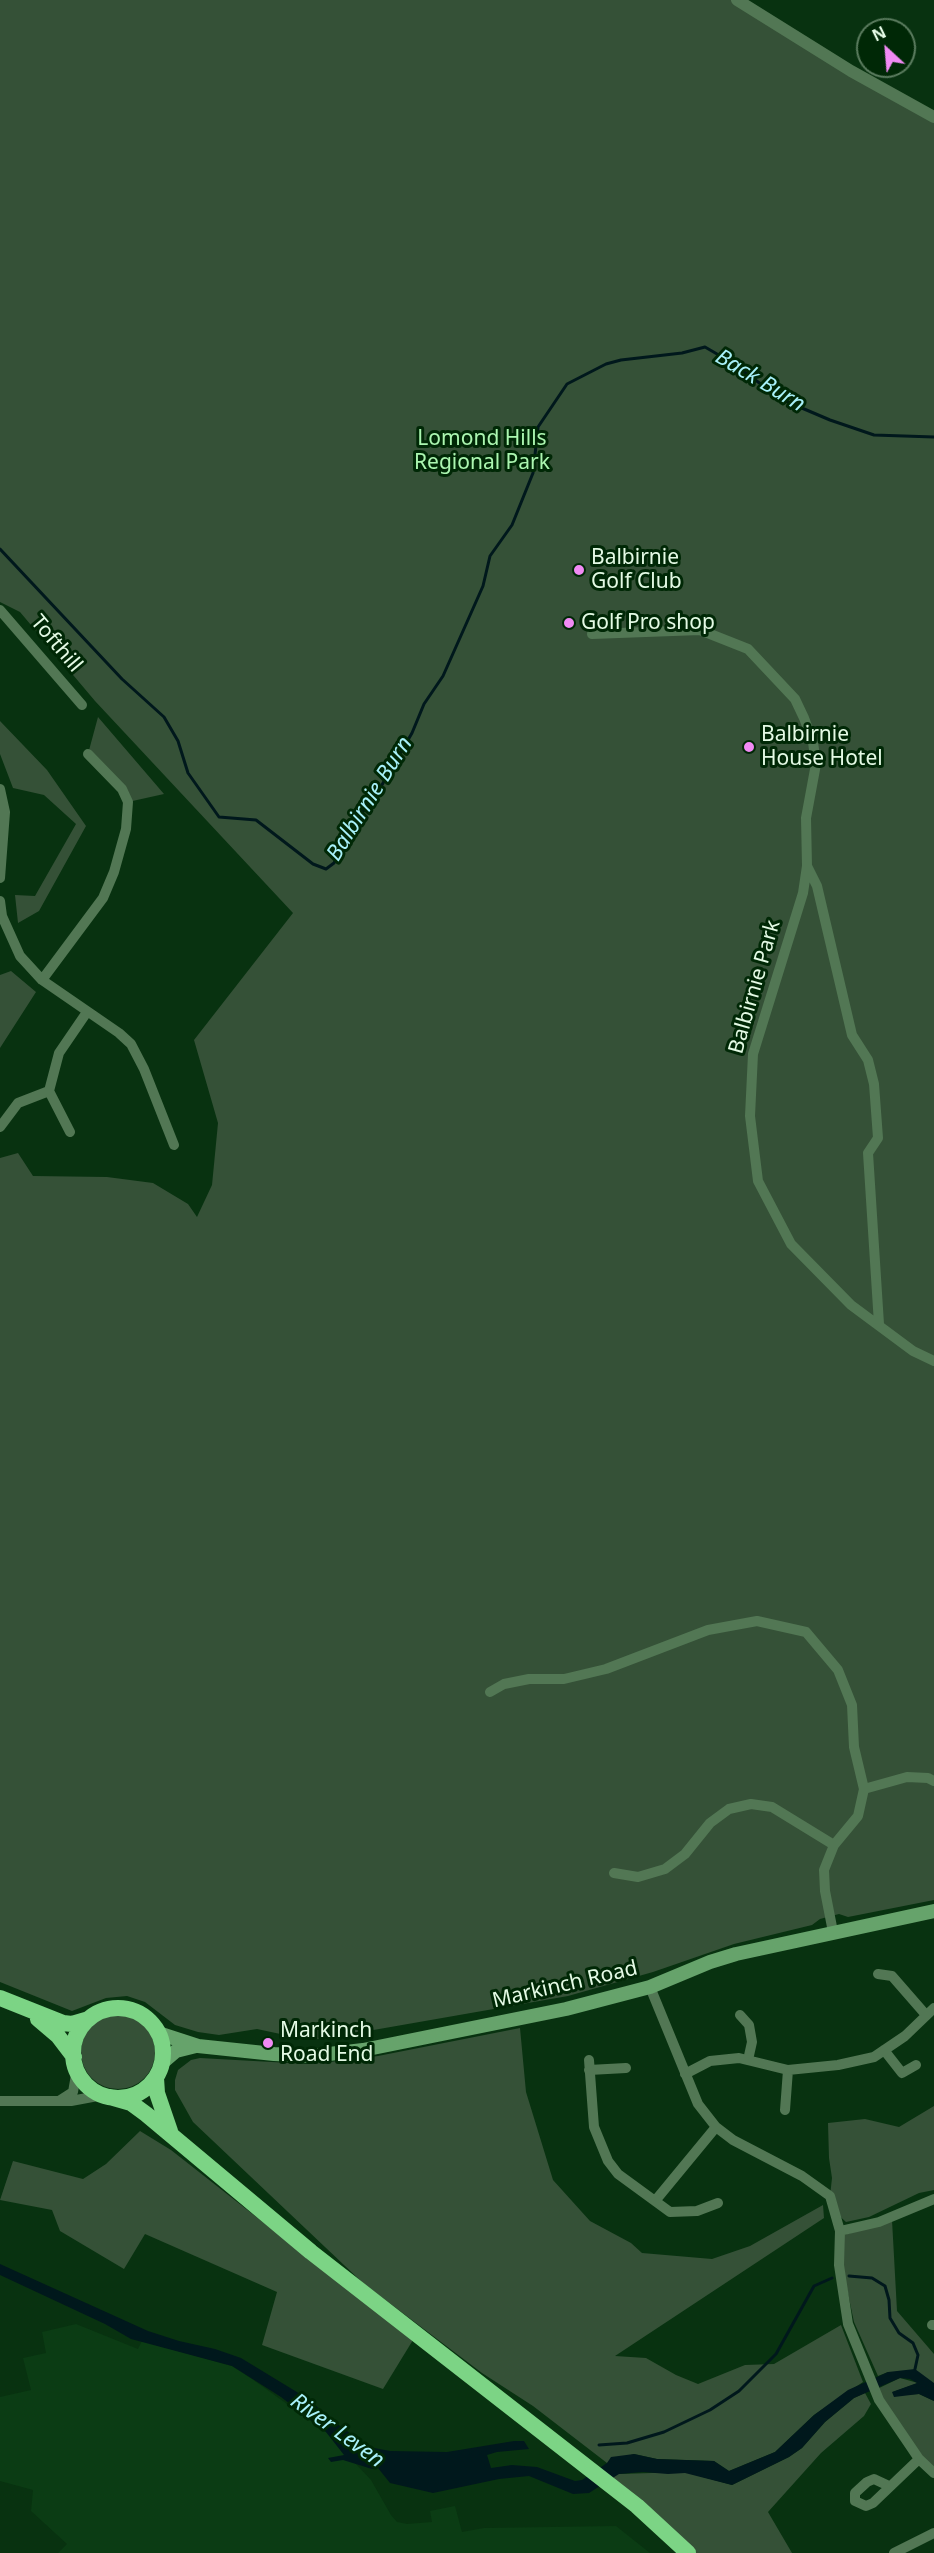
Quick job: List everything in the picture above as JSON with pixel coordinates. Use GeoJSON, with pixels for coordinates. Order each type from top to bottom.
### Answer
{"type":"FeatureCollection","features":[{"type":"Feature","properties":{"kind":"highway"},"geometry":{"type":"LineString","coordinates":[[0,1998],[63,2024],[89,2019],[113,2008],[127,2009],[140,2014],[150,2022],[158,2033],[163,2053],[157,2093],[166,2125],[176,2139]]}},
{"type":"Feature","properties":{"kind":"highway"},"geometry":{"type":"LineString","coordinates":[[20,2006],[58,2036],[89,2087],[107,2096],[130,2103],[311,2252],[637,2506],[688,2553]]}},
{"type":"Feature","properties":{"kind":"highway"},"geometry":{"type":"LineString","coordinates":[[75,2063],[77,2037],[89,2019]]}},
{"type":"Feature","properties":{"kind":"highway"},"geometry":{"type":"LineString","coordinates":[[107,2096],[123,2097],[136,2094],[147,2088],[159,2070]]}},
{"type":"Feature","properties":{"kind":"main road","name":"Markinch Road"},"geometry":{"type":"LineString","coordinates":[[158,2033],[198,2046],[312,2056],[363,2050],[566,2009],[650,1987],[710,1962],[736,1954],[934,1911]]}},
{"type":"Feature","properties":{"kind":"main road","name":"Markinch Road"},"geometry":{"type":"LineString","coordinates":[[159,2070],[176,2051],[198,2046]]}},
{"type":"Feature","properties":{"kind":"street"},"geometry":{"type":"LineString","coordinates":[[737,0],[851,71],[934,117]]}},
{"type":"Feature","properties":{"kind":"street","name":"Tofthill"},"geometry":{"type":"LineString","coordinates":[[0,610],[82,705]]}},
{"type":"Feature","properties":{"kind":"street","name":"Balbirnie Park"},"geometry":{"type":"LineString","coordinates":[[592,634],[700,630],[748,649],[795,699],[813,742],[816,764],[806,818],[807,866],[803,893],[753,1054],[750,1116],[758,1181],[790,1244],[851,1305],[914,1351],[934,1361]]}},
{"type":"Feature","properties":{"kind":"street"},"geometry":{"type":"LineString","coordinates":[[42,980],[103,898],[114,872],[126,829],[128,802],[122,789],[88,753]]}},
{"type":"Feature","properties":{"kind":"street"},"geometry":{"type":"LineString","coordinates":[[0,789],[5,812],[0,878]]}},
{"type":"Feature","properties":{"kind":"street","name":"Balbirnie Park"},"geometry":{"type":"LineString","coordinates":[[807,866],[817,886],[852,1035],[867,1060],[874,1084],[878,1138],[868,1153],[879,1324]]}},
{"type":"Feature","properties":{"kind":"street"},"geometry":{"type":"LineString","coordinates":[[0,901],[2,919],[20,956],[42,980],[131,1044],[144,1069],[174,1144]]}},
{"type":"Feature","properties":{"kind":"street"},"geometry":{"type":"LineString","coordinates":[[70,1132],[49,1091],[59,1053],[87,1012]]}},
{"type":"Feature","properties":{"kind":"street"},"geometry":{"type":"LineString","coordinates":[[0,1127],[18,1103],[49,1091]]}},
{"type":"Feature","properties":{"kind":"street"},"geometry":{"type":"LineString","coordinates":[[490,1692],[504,1684],[529,1679],[564,1678],[606,1669],[708,1630],[757,1622],[806,1632],[838,1670],[852,1705],[854,1747],[864,1789],[858,1816],[834,1845],[825,1870],[825,1891],[833,1932]]}},
{"type":"Feature","properties":{"kind":"street"},"geometry":{"type":"LineString","coordinates":[[864,1789],[907,1777],[928,1778],[934,1781]]}},
{"type":"Feature","properties":{"kind":"street"},"geometry":{"type":"LineString","coordinates":[[614,1873],[638,1877],[665,1869],[685,1854],[710,1823],[729,1809],[751,1804],[772,1807],[834,1845]]}},
{"type":"Feature","properties":{"kind":"street"},"geometry":{"type":"LineString","coordinates":[[686,2074],[710,2061],[740,2058],[788,2070],[838,2065],[874,2057],[905,2036],[930,2012],[891,1976],[878,1974]]}},
{"type":"Feature","properties":{"kind":"street"},"geometry":{"type":"LineString","coordinates":[[650,1987],[698,2104],[716,2127],[734,2140],[802,2176],[830,2196],[840,2231],[839,2265],[848,2324],[879,2400],[919,2459],[934,2473]]}},
{"type":"Feature","properties":{"kind":"street"},"geometry":{"type":"LineString","coordinates":[[740,2015],[749,2025],[752,2042],[748,2060]]}},
{"type":"Feature","properties":{"kind":"street"},"geometry":{"type":"LineString","coordinates":[[884,2050],[902,2073],[916,2065]]}},
{"type":"Feature","properties":{"kind":"street"},"geometry":{"type":"LineString","coordinates":[[59,2101],[73,2092],[75,2063]]}},
{"type":"Feature","properties":{"kind":"street"},"geometry":{"type":"LineString","coordinates":[[626,2068],[589,2065],[594,2127],[608,2161],[618,2174],[670,2212],[697,2211],[718,2203]]}},
{"type":"Feature","properties":{"kind":"street"},"geometry":{"type":"LineString","coordinates":[[785,2110],[788,2070]]}},
{"type":"Feature","properties":{"kind":"street"},"geometry":{"type":"LineString","coordinates":[[0,2101],[59,2101],[107,2096]]}},
{"type":"Feature","properties":{"kind":"street"},"geometry":{"type":"LineString","coordinates":[[656,2201],[716,2127]]}},
{"type":"Feature","properties":{"kind":"street"},"geometry":{"type":"LineString","coordinates":[[840,2231],[879,2222],[934,2199]]}},
{"type":"Feature","properties":{"kind":"street"},"geometry":{"type":"LineString","coordinates":[[889,2486],[919,2459]]}},
{"type":"Feature","properties":{"kind":"street"},"geometry":{"type":"LineString","coordinates":[[894,2553],[934,2533]]}},
{"type":"Feature","properties":{"kind":"shaded area"},"geometry":{"type":"Polygon","coordinates":[[[76,2324],[138,2349],[142,2341],[232,2366],[326,2432],[371,2480],[397,2522],[407,2524],[432,2522],[430,2511],[455,2506],[462,2532],[484,2528],[616,2526],[650,2553],[58,2553],[67,2544],[31,2511],[33,2490],[0,2481],[0,2397],[31,2390],[23,2358],[46,2353],[42,2332],[76,2324]]]}},
{"type":"Feature","properties":{"kind":"green space","name":"Lomond Hills Regional Park"},"geometry":{"type":"Polygon","coordinates":[[[0,0],[737,0],[856,74],[856,78],[863,78],[934,122],[934,1900],[848,1917],[839,1914],[820,1919],[812,1925],[734,1944],[653,1972],[568,1996],[322,2039],[299,2038],[257,2029],[219,2035],[198,2032],[175,2025],[145,2002],[127,1996],[106,1998],[72,2011],[0,1982],[0,1158],[18,1153],[33,1176],[107,1177],[153,1183],[188,1204],[197,1217],[212,1185],[218,1123],[194,1040],[293,913],[95,701],[20,612],[0,602],[0,0]]]}},
{"type":"Feature","properties":{"kind":"green space"},"geometry":{"type":"Polygon","coordinates":[[[98,717],[164,794],[128,802],[88,754],[98,717]]]}},
{"type":"Feature","properties":{"kind":"green space"},"geometry":{"type":"Polygon","coordinates":[[[0,721],[47,770],[86,826],[39,911],[18,923],[15,895],[35,896],[76,824],[44,795],[13,788],[0,754],[0,721]]]}},
{"type":"Feature","properties":{"kind":"green space"},"geometry":{"type":"Polygon","coordinates":[[[11,971],[36,992],[0,1048],[0,975],[11,971]]]}},
{"type":"Feature","properties":{"kind":"green space"},"geometry":{"type":"Polygon","coordinates":[[[118,2015],[132,2018],[144,2026],[152,2038],[155,2052],[152,2066],[144,2078],[132,2086],[118,2089],[104,2086],[92,2078],[84,2066],[81,2052],[84,2038],[92,2026],[104,2018],[118,2015]]]}},
{"type":"Feature","properties":{"kind":"green space"},"geometry":{"type":"Polygon","coordinates":[[[520,2028],[526,2092],[553,2180],[590,2221],[631,2243],[642,2253],[712,2259],[750,2246],[823,2205],[824,2218],[615,2356],[646,2358],[698,2384],[745,2365],[774,2364],[841,2325],[863,2382],[814,2415],[775,2452],[729,2471],[714,2461],[657,2459],[634,2454],[607,2463],[533,2406],[482,2373],[363,2283],[193,2122],[175,2090],[178,2070],[191,2060],[200,2058],[308,2064],[330,2062],[378,2056],[520,2028]]]}},
{"type":"Feature","properties":{"kind":"green space"},"geometry":{"type":"Polygon","coordinates":[[[934,2106],[934,2190],[919,2193],[869,2217],[846,2222],[835,2212],[830,2196],[832,2178],[828,2123],[865,2119],[899,2127],[934,2106]]]}},
{"type":"Feature","properties":{"kind":"green space"},"geometry":{"type":"Polygon","coordinates":[[[140,2131],[171,2150],[413,2340],[383,2389],[262,2345],[277,2292],[145,2234],[124,2269],[60,2231],[52,2210],[0,2200],[13,2161],[83,2179],[106,2164],[140,2131]]]}},
{"type":"Feature","properties":{"kind":"green space"},"geometry":{"type":"Polygon","coordinates":[[[892,2220],[897,2311],[934,2354],[934,2384],[888,2372],[878,2376],[854,2322],[842,2265],[844,2235],[892,2220]]]}},
{"type":"Feature","properties":{"kind":"green space"},"geometry":{"type":"Polygon","coordinates":[[[900,2378],[918,2383],[893,2392],[899,2395],[919,2394],[934,2401],[934,2473],[875,2390],[900,2378]]]}},
{"type":"Feature","properties":{"kind":"green space"},"geometry":{"type":"Polygon","coordinates":[[[865,2393],[871,2404],[864,2416],[821,2453],[768,2512],[792,2553],[688,2553],[589,2469],[619,2474],[685,2472],[732,2485],[789,2457],[802,2448],[825,2422],[854,2398],[865,2393]]]}},
{"type":"Feature","properties":{"kind":"water","name":"River Leven"},"geometry":{"type":"Polygon","coordinates":[[[0,2264],[148,2331],[241,2358],[310,2400],[329,2418],[369,2447],[390,2451],[447,2452],[524,2441],[529,2449],[487,2455],[491,2468],[512,2465],[537,2467],[575,2481],[582,2480],[607,2463],[611,2457],[634,2454],[657,2459],[714,2461],[729,2471],[775,2452],[814,2415],[848,2390],[888,2372],[915,2369],[934,2383],[934,2401],[919,2394],[894,2397],[892,2392],[917,2383],[910,2379],[900,2378],[854,2398],[825,2422],[802,2448],[789,2457],[732,2485],[685,2473],[643,2472],[619,2474],[589,2493],[573,2494],[529,2476],[499,2479],[433,2493],[390,2483],[378,2468],[372,2469],[343,2460],[331,2462],[328,2458],[344,2455],[326,2432],[281,2397],[232,2366],[131,2339],[105,2324],[0,2275],[0,2264]]]}},
{"type":"Feature","properties":{"kind":"waterway","name":"Balbirnie Burn"},"geometry":{"type":"LineString","coordinates":[[0,549],[122,679],[164,717],[178,741],[188,773],[219,817],[256,820],[313,864],[326,869],[334,863],[358,818],[379,790],[412,733],[424,704],[443,676],[483,586],[490,556],[512,525],[533,473],[538,427],[567,384],[606,364],[621,360],[682,353],[705,347],[729,361],[783,400],[830,420],[874,435],[934,437]]}},
{"type":"Feature","properties":{"kind":"waterway"},"geometry":{"type":"LineString","coordinates":[[849,2276],[872,2278],[885,2286],[890,2318],[899,2333],[913,2343],[918,2355],[915,2369]]}},
{"type":"Feature","properties":{"kind":"waterway"},"geometry":{"type":"LineString","coordinates":[[599,2445],[627,2443],[664,2432],[710,2410],[739,2391],[776,2354],[814,2286],[832,2278]]}},
{"type":"Feature","properties":{"kind":"place","name":"Balbirnie Golf Club"},"geometry":{"type":"Point","coordinates":[579,570]}},
{"type":"Feature","properties":{"kind":"place","name":"Golf Pro shop"},"geometry":{"type":"Point","coordinates":[569,623]}},
{"type":"Feature","properties":{"kind":"place","name":"Balbirnie House Hotel"},"geometry":{"type":"Point","coordinates":[749,747]}},
{"type":"Feature","properties":{"kind":"place","name":"Markinch Road End"},"geometry":{"type":"Point","coordinates":[268,2043]}},
{"type":"Feature","properties":{"kind":"water label","name":"Back Burn"},"geometry":{"type":"Point","coordinates":[760,381]}}]}
